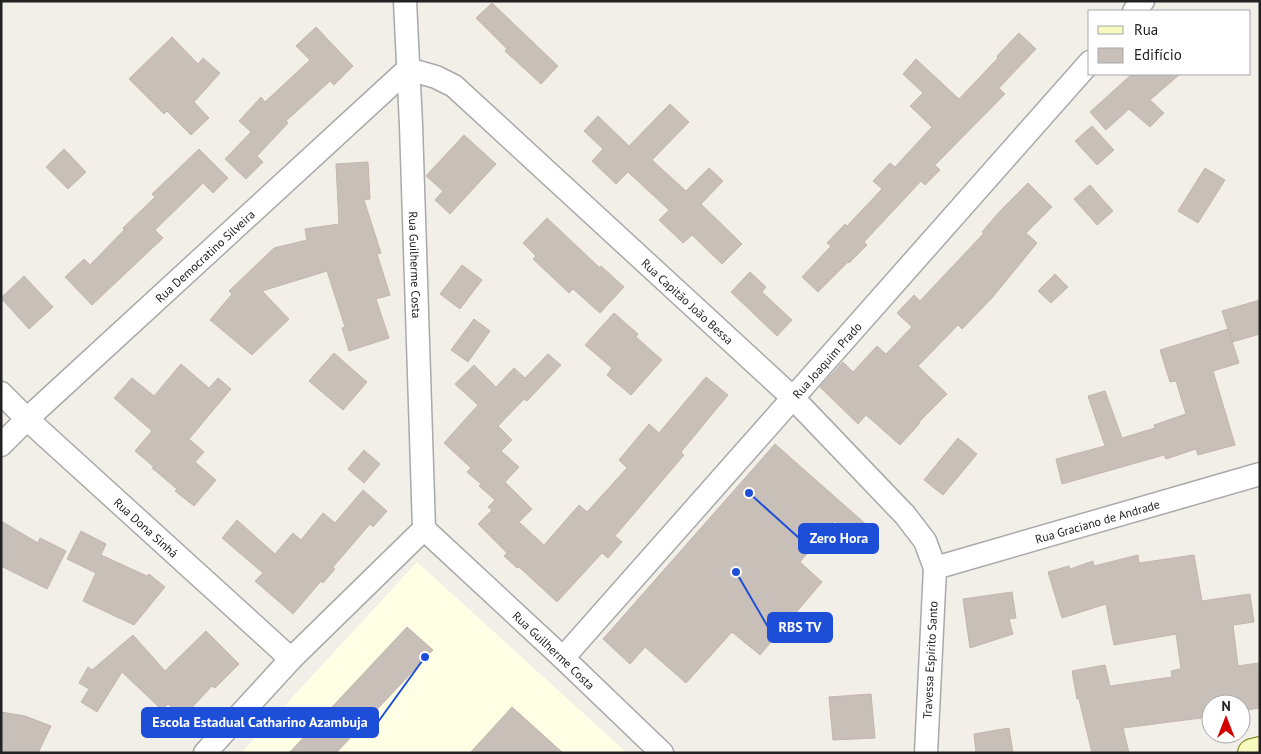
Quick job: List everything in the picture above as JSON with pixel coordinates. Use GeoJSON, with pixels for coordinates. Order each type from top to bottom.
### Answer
{"type":"FeatureCollection","features":[{"type":"Feature","properties":{"kind":"street","name":"Rua Guilherme Costa"},"geometry":{"type":"LineString","coordinates":[[405,1],[424,529],[662,753]]}},
{"type":"Feature","properties":{"kind":"street","name":"Rua Joaquim Prado"},"geometry":{"type":"LineString","coordinates":[[563,658],[1088,64]]}},
{"type":"Feature","properties":{"kind":"street","name":"Rua Capitão João Bessa"},"geometry":{"type":"LineString","coordinates":[[408,69],[436,77],[454,86],[793,398],[905,515],[925,541],[935,568]]}},
{"type":"Feature","properties":{"kind":"street","name":"Rua Democratino Silveira"},"geometry":{"type":"LineString","coordinates":[[1,445],[408,69]]}},
{"type":"Feature","properties":{"kind":"street","name":"Rua Dona Sinhá"},"geometry":{"type":"LineString","coordinates":[[1,393],[27,419],[291,659]]}},
{"type":"Feature","properties":{"kind":"street","name":"Rua Graciano de Andrade"},"geometry":{"type":"LineString","coordinates":[[935,568],[1260,474]]}},
{"type":"Feature","properties":{"kind":"street"},"geometry":{"type":"LineString","coordinates":[[205,753],[291,659],[424,529]]}},
{"type":"Feature","properties":{"kind":"street","name":"Travessa Espírito Santo"},"geometry":{"type":"LineString","coordinates":[[926,753],[935,568]]}},
{"type":"Feature","properties":{"kind":"street"},"geometry":{"type":"LineString","coordinates":[[1252,753],[1260,751]]}},
{"type":"Feature","properties":{"kind":"shaded area"},"geometry":{"type":"Polygon","coordinates":[[[417,562],[627,753],[241,753],[417,562]]]}},
{"type":"Feature","properties":{"kind":"building"},"geometry":{"type":"Polygon","coordinates":[[[492,3],[558,66],[541,84],[505,51],[507,49],[476,18],[492,3]]]}},
{"type":"Feature","properties":{"kind":"building"},"geometry":{"type":"Polygon","coordinates":[[[316,27],[353,66],[334,85],[330,81],[286,121],[288,123],[257,156],[263,162],[246,179],[225,159],[251,132],[239,121],[261,97],[265,102],[310,60],[296,46],[316,27]]]}},
{"type":"Feature","properties":{"kind":"building"},"geometry":{"type":"Polygon","coordinates":[[[1019,33],[1036,49],[999,88],[1005,94],[935,165],[940,170],[925,185],[921,181],[864,242],[867,245],[818,292],[802,277],[831,246],[827,243],[845,224],[847,226],[882,189],[873,181],[890,163],[895,167],[932,127],[910,106],[923,93],[903,74],[916,59],[959,99],[1019,33]]]}},
{"type":"Feature","properties":{"kind":"building"},"geometry":{"type":"Polygon","coordinates":[[[172,37],[198,64],[203,58],[220,73],[194,102],[209,118],[191,135],[167,111],[164,114],[129,79],[172,37]]]}},
{"type":"Feature","properties":{"kind":"building"},"geometry":{"type":"Polygon","coordinates":[[[1131,75],[1179,75],[1150,100],[1164,113],[1150,127],[1129,109],[1106,130],[1090,112],[1131,75]]]}},
{"type":"Feature","properties":{"kind":"building"},"geometry":{"type":"Polygon","coordinates":[[[670,104],[689,122],[652,160],[686,191],[709,168],[723,181],[701,204],[742,244],[722,264],[692,235],[683,243],[659,220],[669,210],[628,172],[616,184],[592,161],[603,149],[584,131],[598,116],[629,146],[670,104]]]}},
{"type":"Feature","properties":{"kind":"building"},"geometry":{"type":"Polygon","coordinates":[[[1092,126],[1114,150],[1097,165],[1075,141],[1092,126]]]}},
{"type":"Feature","properties":{"kind":"building"},"geometry":{"type":"Polygon","coordinates":[[[464,135],[496,164],[450,214],[435,200],[443,191],[426,176],[464,135]]]}},
{"type":"Feature","properties":{"kind":"building"},"geometry":{"type":"Polygon","coordinates":[[[64,149],[86,172],[68,189],[46,167],[64,149]]]}},
{"type":"Feature","properties":{"kind":"building"},"geometry":{"type":"Polygon","coordinates":[[[199,149],[228,178],[213,193],[203,183],[155,230],[163,238],[92,305],[65,277],[84,259],[90,265],[124,230],[123,228],[155,197],[152,194],[199,149]]]}},
{"type":"Feature","properties":{"kind":"building"},"geometry":{"type":"Polygon","coordinates":[[[368,162],[370,199],[364,200],[381,253],[377,254],[390,295],[376,299],[389,338],[349,351],[342,328],[345,327],[327,271],[262,291],[289,319],[252,355],[210,320],[232,294],[229,291],[274,248],[307,240],[305,229],[339,224],[336,164],[368,162]]]}},
{"type":"Feature","properties":{"kind":"building"},"geometry":{"type":"Polygon","coordinates":[[[1205,168],[1225,180],[1198,223],[1178,211],[1205,168]]]}},
{"type":"Feature","properties":{"kind":"building"},"geometry":{"type":"Polygon","coordinates":[[[1028,183],[1052,207],[1026,233],[1037,243],[992,298],[962,329],[958,325],[918,366],[947,394],[919,422],[900,445],[866,415],[858,424],[820,387],[843,362],[853,372],[877,346],[886,354],[912,327],[897,313],[914,295],[920,301],[984,233],[982,232],[1000,211],[1028,183]]]}},
{"type":"Feature","properties":{"kind":"building"},"geometry":{"type":"Polygon","coordinates":[[[1090,185],[1113,211],[1097,225],[1074,199],[1090,185]]]}},
{"type":"Feature","properties":{"kind":"building"},"geometry":{"type":"Polygon","coordinates":[[[547,218],[600,268],[601,266],[624,287],[600,313],[573,289],[569,293],[533,259],[536,256],[523,243],[547,218]]]}},
{"type":"Feature","properties":{"kind":"building"},"geometry":{"type":"Polygon","coordinates":[[[462,265],[482,280],[460,309],[440,294],[462,265]]]}},
{"type":"Feature","properties":{"kind":"building"},"geometry":{"type":"Polygon","coordinates":[[[750,272],[766,287],[762,292],[792,320],[777,336],[731,292],[750,272]]]}},
{"type":"Feature","properties":{"kind":"building"},"geometry":{"type":"Polygon","coordinates":[[[1055,274],[1068,287],[1051,303],[1038,291],[1055,274]]]}},
{"type":"Feature","properties":{"kind":"building"},"geometry":{"type":"Polygon","coordinates":[[[24,276],[53,307],[29,329],[1,298],[24,276]]]}},
{"type":"Feature","properties":{"kind":"building"},"geometry":{"type":"Polygon","coordinates":[[[1260,300],[1260,334],[1232,342],[1222,311],[1260,300]]]}},
{"type":"Feature","properties":{"kind":"building"},"geometry":{"type":"Polygon","coordinates":[[[614,313],[638,334],[636,337],[662,360],[631,395],[607,375],[612,368],[585,345],[614,313]]]}},
{"type":"Feature","properties":{"kind":"building"},"geometry":{"type":"Polygon","coordinates":[[[474,319],[490,331],[468,362],[451,350],[474,319]]]}},
{"type":"Feature","properties":{"kind":"building"},"geometry":{"type":"Polygon","coordinates":[[[1228,329],[1239,363],[1213,371],[1235,445],[1198,455],[1196,449],[1166,459],[1164,455],[1062,484],[1056,459],[1105,446],[1088,396],[1105,391],[1122,438],[1155,428],[1154,425],[1186,414],[1176,381],[1170,382],[1160,350],[1228,329]]]}},
{"type":"Feature","properties":{"kind":"building"},"geometry":{"type":"Polygon","coordinates":[[[334,353],[367,382],[343,410],[309,381],[334,353]]]}},
{"type":"Feature","properties":{"kind":"building"},"geometry":{"type":"Polygon","coordinates":[[[548,354],[561,365],[527,401],[524,399],[498,426],[512,440],[501,451],[519,467],[505,482],[532,509],[519,522],[544,545],[579,505],[587,512],[627,468],[619,460],[649,424],[659,433],[706,377],[728,395],[681,452],[684,455],[615,536],[622,542],[608,558],[602,553],[557,602],[519,567],[517,568],[504,556],[507,553],[478,524],[492,510],[488,507],[495,500],[467,472],[471,468],[444,443],[478,405],[455,384],[474,365],[496,387],[514,368],[525,378],[548,354]]]}},
{"type":"Feature","properties":{"kind":"building"},"geometry":{"type":"Polygon","coordinates":[[[181,364],[209,388],[218,378],[231,389],[189,439],[204,452],[195,462],[216,480],[194,506],[175,491],[177,489],[135,451],[152,431],[114,398],[132,378],[154,396],[181,364]]]}},
{"type":"Feature","properties":{"kind":"building"},"geometry":{"type":"Polygon","coordinates":[[[958,438],[977,454],[943,495],[924,480],[958,438]]]}},
{"type":"Feature","properties":{"kind":"building"},"geometry":{"type":"Polygon","coordinates":[[[775,444],[877,534],[865,546],[835,521],[800,562],[822,582],[760,655],[732,632],[686,683],[645,647],[630,664],[603,639],[775,444]]]}},
{"type":"Feature","properties":{"kind":"building"},"geometry":{"type":"Polygon","coordinates":[[[364,450],[380,464],[364,483],[348,469],[364,450]]]}},
{"type":"Feature","properties":{"kind":"building"},"geometry":{"type":"Polygon","coordinates":[[[363,490],[387,511],[373,527],[370,524],[333,567],[335,569],[323,583],[321,581],[293,614],[255,581],[263,573],[222,538],[237,520],[275,554],[293,533],[301,540],[323,513],[335,523],[363,490]]]}},
{"type":"Feature","properties":{"kind":"building"},"geometry":{"type":"Polygon","coordinates":[[[1,521],[38,543],[40,538],[66,551],[47,589],[1,566],[1,521]]]}},
{"type":"Feature","properties":{"kind":"building"},"geometry":{"type":"Polygon","coordinates":[[[81,531],[106,544],[101,555],[147,576],[149,574],[165,587],[134,625],[83,601],[96,573],[67,559],[81,531]]]}},
{"type":"Feature","properties":{"kind":"building"},"geometry":{"type":"Polygon","coordinates":[[[1138,555],[1139,563],[1194,555],[1202,601],[1250,594],[1254,622],[1233,625],[1238,666],[1258,663],[1260,708],[1251,709],[1251,694],[1201,694],[1201,718],[1123,728],[1129,753],[1092,753],[1079,699],[1077,699],[1072,671],[1105,665],[1110,686],[1172,677],[1171,671],[1181,669],[1176,634],[1114,645],[1106,604],[1062,618],[1048,572],[1069,566],[1070,569],[1093,561],[1094,566],[1138,555]]]}},
{"type":"Feature","properties":{"kind":"building"},"geometry":{"type":"Polygon","coordinates":[[[1012,592],[1016,618],[1009,619],[1013,634],[970,648],[963,599],[1012,592]]]}},
{"type":"Feature","properties":{"kind":"building"},"geometry":{"type":"Polygon","coordinates":[[[407,627],[433,650],[336,753],[289,753],[407,627]]]}},
{"type":"Feature","properties":{"kind":"building"},"geometry":{"type":"Polygon","coordinates":[[[206,631],[239,664],[215,688],[212,686],[183,717],[168,704],[162,710],[122,672],[97,712],[81,702],[89,689],[79,683],[88,667],[92,670],[133,635],[165,671],[206,631]]]}},
{"type":"Feature","properties":{"kind":"building"},"geometry":{"type":"Polygon","coordinates":[[[871,694],[875,738],[833,740],[829,697],[871,694]]]}},
{"type":"Feature","properties":{"kind":"building"},"geometry":{"type":"Polygon","coordinates":[[[512,707],[563,753],[470,753],[512,707]]]}},
{"type":"Feature","properties":{"kind":"building"},"geometry":{"type":"Polygon","coordinates":[[[1,712],[25,716],[51,726],[38,753],[1,753],[1,712]]]}},
{"type":"Feature","properties":{"kind":"building"},"geometry":{"type":"Polygon","coordinates":[[[1009,728],[1013,753],[976,753],[974,734],[1009,728]]]}},
{"type":"Feature","properties":{"kind":"place","name":"Zero Hora"},"geometry":{"type":"Point","coordinates":[749,493]}},
{"type":"Feature","properties":{"kind":"place","name":"RBS TV"},"geometry":{"type":"Point","coordinates":[736,572]}},
{"type":"Feature","properties":{"kind":"place","name":"Escola Estadual Catharino Azambuja"},"geometry":{"type":"Point","coordinates":[425,657]}}]}
